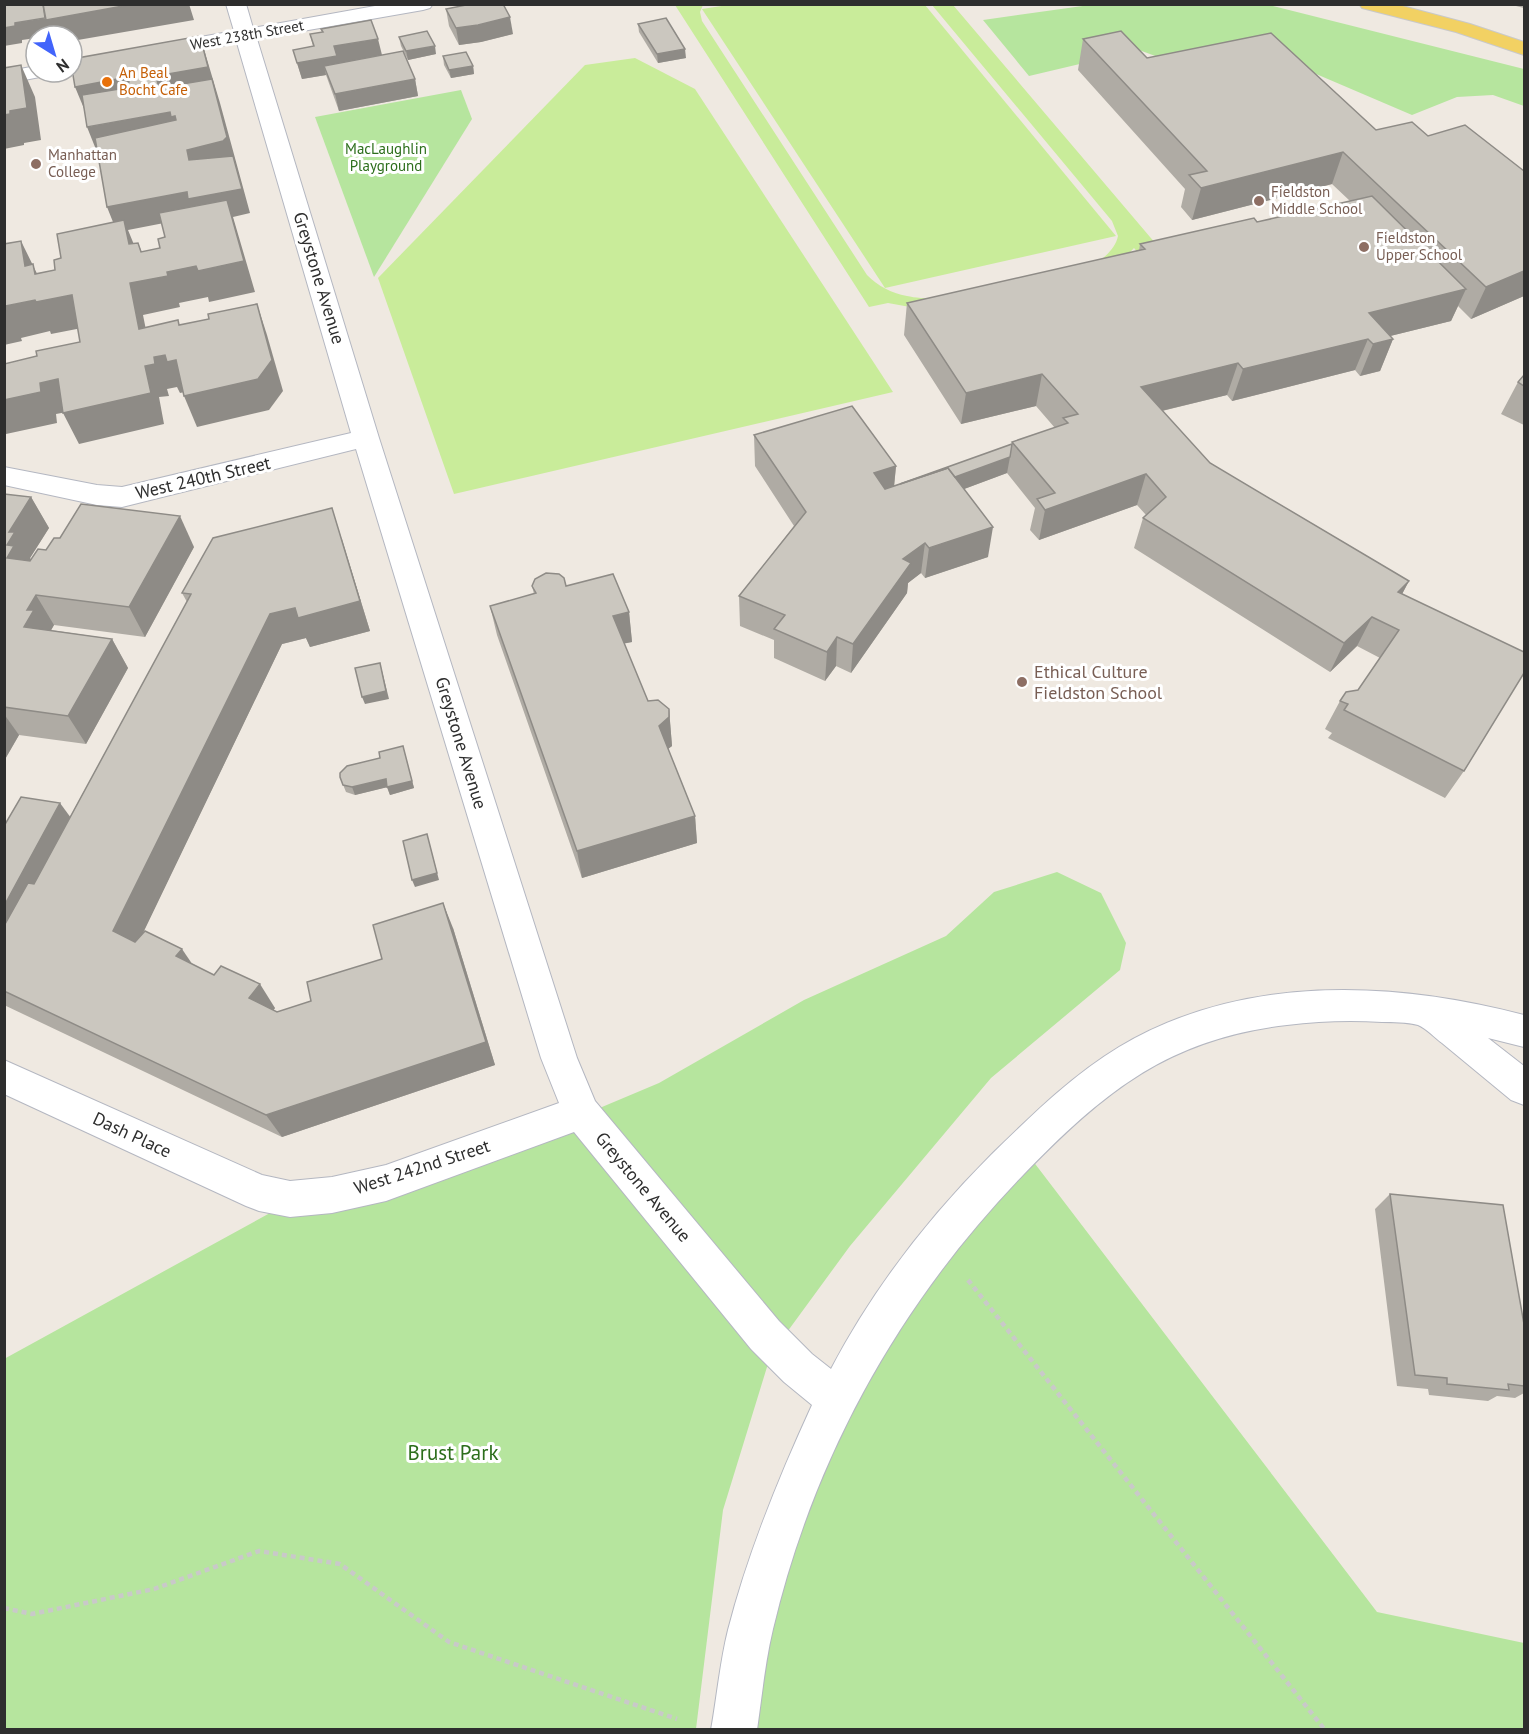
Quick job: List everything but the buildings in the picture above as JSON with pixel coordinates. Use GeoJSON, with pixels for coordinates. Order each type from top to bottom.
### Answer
{"type":"FeatureCollection","features":[{"type":"Feature","properties":{"kind":"main road"},"geometry":{"type":"LineString","coordinates":[[1370,4],[1463,28],[1524,49]]}},
{"type":"Feature","properties":{"kind":"main road"},"geometry":{"type":"LineString","coordinates":[[1463,28],[1524,34]]}},
{"type":"Feature","properties":{"kind":"street","name":"Greystone Avenue"},"geometry":{"type":"LineString","coordinates":[[236,4],[366,438],[559,1058],[581,1112],[765,1335],[798,1368],[836,1398]]}},
{"type":"Feature","properties":{"kind":"street","name":"West 238th Street"},"geometry":{"type":"LineString","coordinates":[[84,64],[423,4]]}},
{"type":"Feature","properties":{"kind":"street"},"geometry":{"type":"LineString","coordinates":[[4,78],[24,74]]}},
{"type":"Feature","properties":{"kind":"street","name":"West 240th Street"},"geometry":{"type":"LineString","coordinates":[[4,476],[97,495],[122,497],[366,438]]}},
{"type":"Feature","properties":{"kind":"street"},"geometry":{"type":"LineString","coordinates":[[734,1730],[751,1629],[782,1531],[836,1398],[895,1298],[938,1242],[976,1196],[1059,1114],[1118,1065],[1145,1050],[1211,1023],[1284,1008],[1364,1004],[1426,1009],[1524,1031]]}},
{"type":"Feature","properties":{"kind":"street"},"geometry":{"type":"LineString","coordinates":[[1426,1009],[1524,1088]]}},
{"type":"Feature","properties":{"kind":"street","name":"Dash Place"},"geometry":{"type":"LineString","coordinates":[[4,1076],[259,1193]]}},
{"type":"Feature","properties":{"kind":"street","name":"West 242nd Street"},"geometry":{"type":"LineString","coordinates":[[259,1193],[290,1199],[332,1195],[386,1183],[581,1112]]}},
{"type":"Feature","properties":{"kind":"path"},"geometry":{"type":"LineString","coordinates":[[938,1242],[1325,1730]]}},
{"type":"Feature","properties":{"kind":"path"},"geometry":{"type":"LineString","coordinates":[[4,1608],[32,1614],[154,1589],[259,1551],[340,1564],[449,1642],[677,1719]]}},
{"type":"Feature","properties":{"kind":"green space"},"geometry":{"type":"Polygon","coordinates":[[[1097,4],[1269,5],[1524,69],[1524,106],[1493,95],[1457,97],[1412,115],[1274,56],[1199,72],[1139,50],[1029,76],[983,20],[1097,4]]]}},
{"type":"Feature","properties":{"kind":"green space"},"geometry":{"type":"Polygon","coordinates":[[[675,5],[703,5],[700,12],[702,21],[867,275],[885,288],[901,295],[928,298],[990,295],[1024,289],[1058,280],[1086,269],[1108,254],[1118,236],[1112,221],[932,5],[953,5],[1167,257],[1146,262],[1134,248],[1118,265],[1090,281],[1024,303],[964,310],[921,309],[888,303],[869,307],[675,5]]]}},
{"type":"Feature","properties":{"kind":"green space"},"geometry":{"type":"Polygon","coordinates":[[[728,5],[925,5],[1116,236],[885,288],[702,9],[728,5]]]}},
{"type":"Feature","properties":{"kind":"green space"},"geometry":{"type":"Polygon","coordinates":[[[635,58],[695,89],[893,392],[454,494],[378,278],[585,65],[635,58]]]}},
{"type":"Feature","properties":{"kind":"green space","name":"MacLaughlin Playground"},"geometry":{"type":"Polygon","coordinates":[[[461,90],[472,119],[374,277],[315,117],[461,90]]]}},
{"type":"Feature","properties":{"kind":"green space","name":"Brust Park"},"geometry":{"type":"Polygon","coordinates":[[[1057,872],[1101,893],[1126,943],[1120,970],[991,1078],[850,1246],[771,1354],[723,1510],[696,1729],[5,1729],[4,1359],[290,1202],[583,1115],[659,1083],[804,1000],[946,936],[994,892],[1057,872]]]}},
{"type":"Feature","properties":{"kind":"green space"},"geometry":{"type":"Polygon","coordinates":[[[1023,1148],[1377,1612],[1524,1643],[1524,1729],[734,1730],[836,1398],[1023,1148]]]}},
{"type":"Feature","properties":{"kind":"place","name":"An Beal Bocht Cafe"},"geometry":{"type":"Point","coordinates":[107,82]}},
{"type":"Feature","properties":{"kind":"place","name":"Manhattan College"},"geometry":{"type":"Point","coordinates":[36,164]}},
{"type":"Feature","properties":{"kind":"place","name":"Fieldston Middle School"},"geometry":{"type":"Point","coordinates":[1259,201]}},
{"type":"Feature","properties":{"kind":"place","name":"Fieldston Upper School"},"geometry":{"type":"Point","coordinates":[1364,247]}},
{"type":"Feature","properties":{"kind":"place","name":"Ethical Culture Fieldston School"},"geometry":{"type":"Point","coordinates":[1022,682]}}]}
